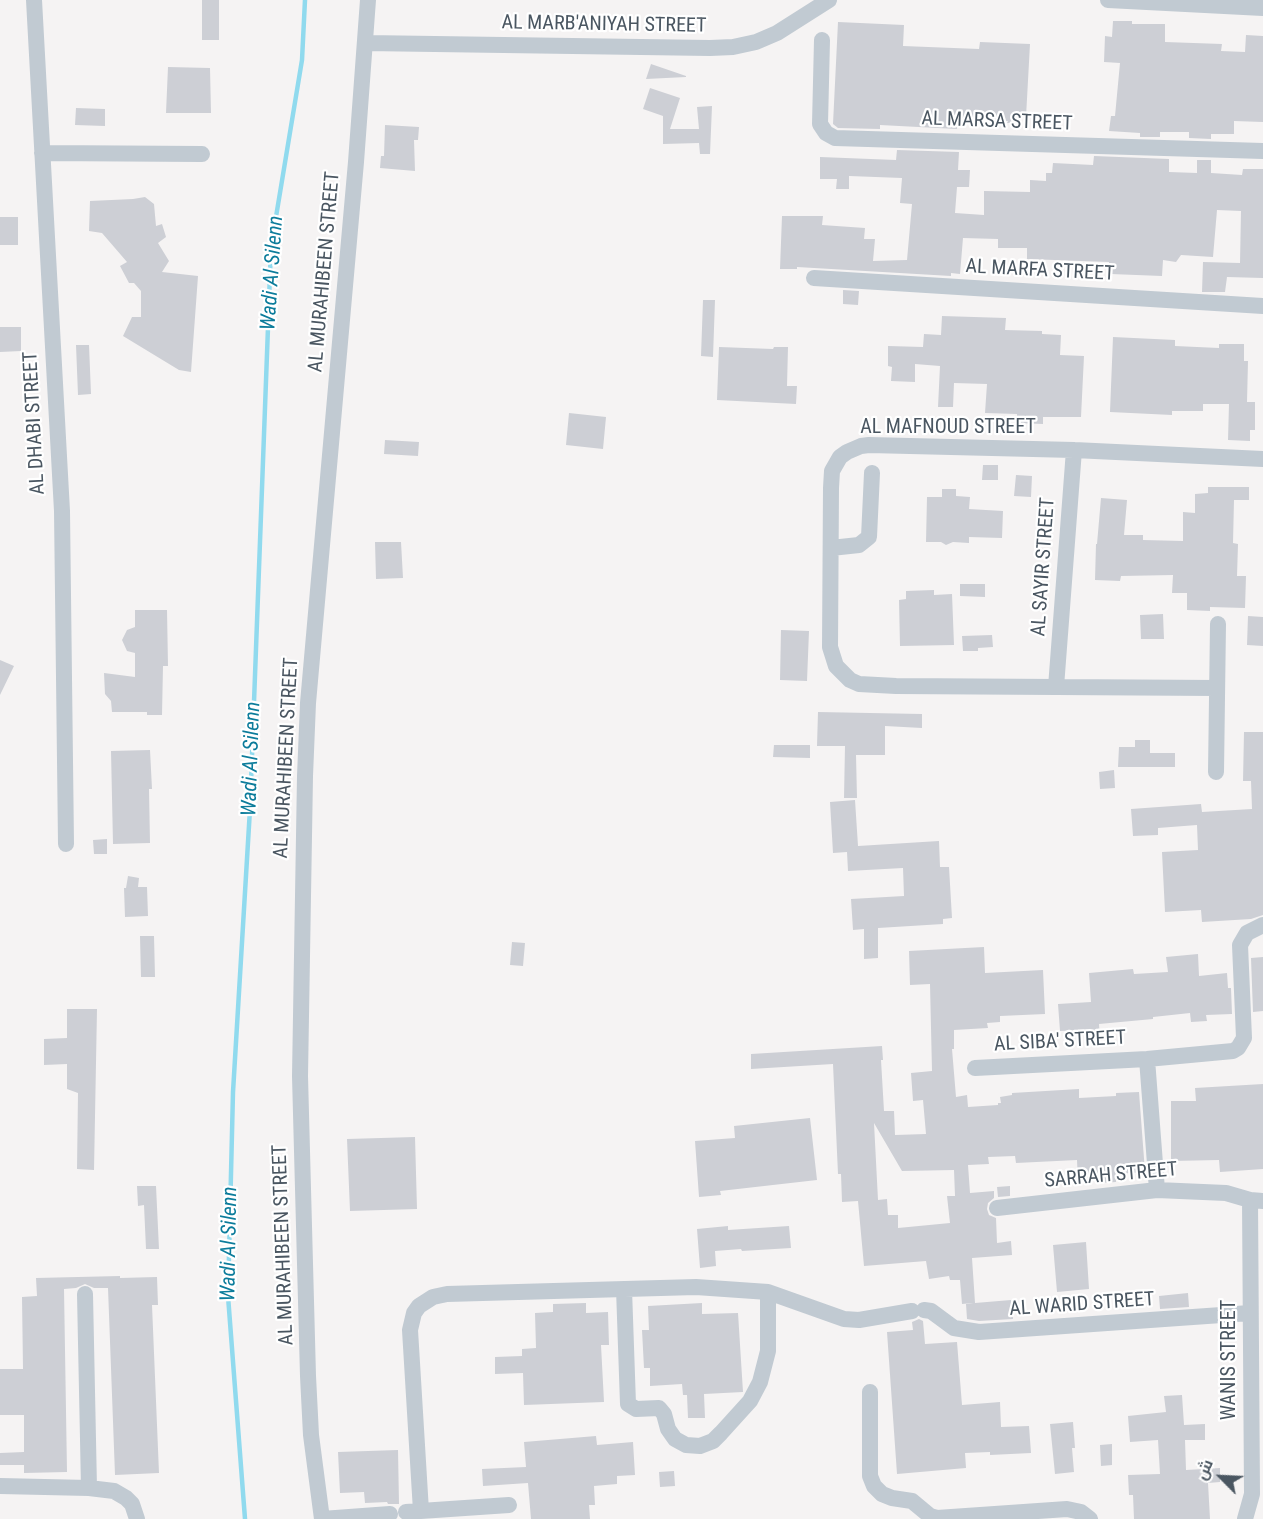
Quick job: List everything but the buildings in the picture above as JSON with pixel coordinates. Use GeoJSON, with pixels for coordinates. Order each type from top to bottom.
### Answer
{"type":"FeatureCollection","features":[{"type":"Feature","properties":{"kind":"street","name":"AL DHABI STREET"},"geometry":{"type":"LineString","coordinates":[[34,0],[62,511],[66,844]]}},
{"type":"Feature","properties":{"kind":"street","name":"AL MURAHIBEEN STREET"},"geometry":{"type":"LineString","coordinates":[[322,1519],[310,1412],[300,1076],[305,776],[308,703],[368,0]]}},
{"type":"Feature","properties":{"kind":"street","name":"AL MARB'ANIYAH STREET"},"geometry":{"type":"LineString","coordinates":[[366,43],[733,47],[756,42],[777,33],[829,0]]}},
{"type":"Feature","properties":{"kind":"street"},"geometry":{"type":"LineString","coordinates":[[1108,0],[1263,8]]}},
{"type":"Feature","properties":{"kind":"street","name":"AL MARSA STREET"},"geometry":{"type":"LineString","coordinates":[[822,40],[820,124],[826,133],[836,138],[1263,151]]}},
{"type":"Feature","properties":{"kind":"street"},"geometry":{"type":"LineString","coordinates":[[42,153],[202,154]]}},
{"type":"Feature","properties":{"kind":"street","name":"AL MARFA STREET"},"geometry":{"type":"LineString","coordinates":[[814,278],[1263,306]]}},
{"type":"Feature","properties":{"kind":"street","name":"AL MAFNOUD STREET"},"geometry":{"type":"LineString","coordinates":[[1217,688],[896,686],[859,684],[849,680],[836,666],[830,647],[832,471],[840,457],[853,448],[869,445],[1074,450],[1263,459]]}},
{"type":"Feature","properties":{"kind":"street","name":"AL SAYIR STREET"},"geometry":{"type":"LineString","coordinates":[[1056,687],[1074,450]]}},
{"type":"Feature","properties":{"kind":"street"},"geometry":{"type":"LineString","coordinates":[[831,548],[859,545],[869,537],[872,473]]}},
{"type":"Feature","properties":{"kind":"street"},"geometry":{"type":"LineString","coordinates":[[1216,772],[1218,624]]}},
{"type":"Feature","properties":{"kind":"street","name":"AL SIBA' STREET"},"geometry":{"type":"LineString","coordinates":[[975,1068],[1147,1059],[1228,1052],[1239,1048],[1244,1038],[1240,945],[1247,933],[1263,925]]}},
{"type":"Feature","properties":{"kind":"street","name":"AL SIBA' STREET"},"geometry":{"type":"LineString","coordinates":[[1147,1059],[1157,1190]]}},
{"type":"Feature","properties":{"kind":"street","name":"SARRAH STREET"},"geometry":{"type":"LineString","coordinates":[[997,1208],[1157,1190],[1226,1193],[1256,1201]]}},
{"type":"Feature","properties":{"kind":"street","name":"WANIS STREET"},"geometry":{"type":"LineString","coordinates":[[1245,1519],[1252,1494],[1250,1313],[1256,1201]]}},
{"type":"Feature","properties":{"kind":"street"},"geometry":{"type":"LineString","coordinates":[[406,1512],[411,1321],[419,1306],[433,1297],[447,1294],[624,1289],[696,1287],[768,1292],[768,1351],[760,1382],[750,1401],[721,1433],[713,1441],[700,1446],[686,1445],[675,1440],[659,1408],[636,1409],[628,1404],[624,1289]]}},
{"type":"Feature","properties":{"kind":"street","name":"AL WARID STREET"},"geometry":{"type":"LineString","coordinates":[[768,1292],[844,1319],[859,1320],[918,1310],[931,1311],[954,1328],[979,1332],[1250,1313]]}},
{"type":"Feature","properties":{"kind":"street"},"geometry":{"type":"LineString","coordinates":[[85,1294],[89,1488]]}},
{"type":"Feature","properties":{"kind":"street"},"geometry":{"type":"LineString","coordinates":[[870,1392],[870,1476],[874,1486],[882,1494],[891,1498],[912,1501],[930,1516],[936,1518],[1066,1509],[1081,1512],[1090,1519]]}},
{"type":"Feature","properties":{"kind":"street"},"geometry":{"type":"LineString","coordinates":[[0,1486],[89,1488],[114,1491],[126,1498],[135,1510],[137,1519]]}},
{"type":"Feature","properties":{"kind":"street"},"geometry":{"type":"LineString","coordinates":[[322,1519],[509,1504]]}},
{"type":"Feature","properties":{"kind":"waterway","name":"Wadi Al Silenn"},"geometry":{"type":"LineString","coordinates":[[245,1519],[228,1296],[233,1092],[250,809],[271,247],[302,60],[305,0]]}}]}
